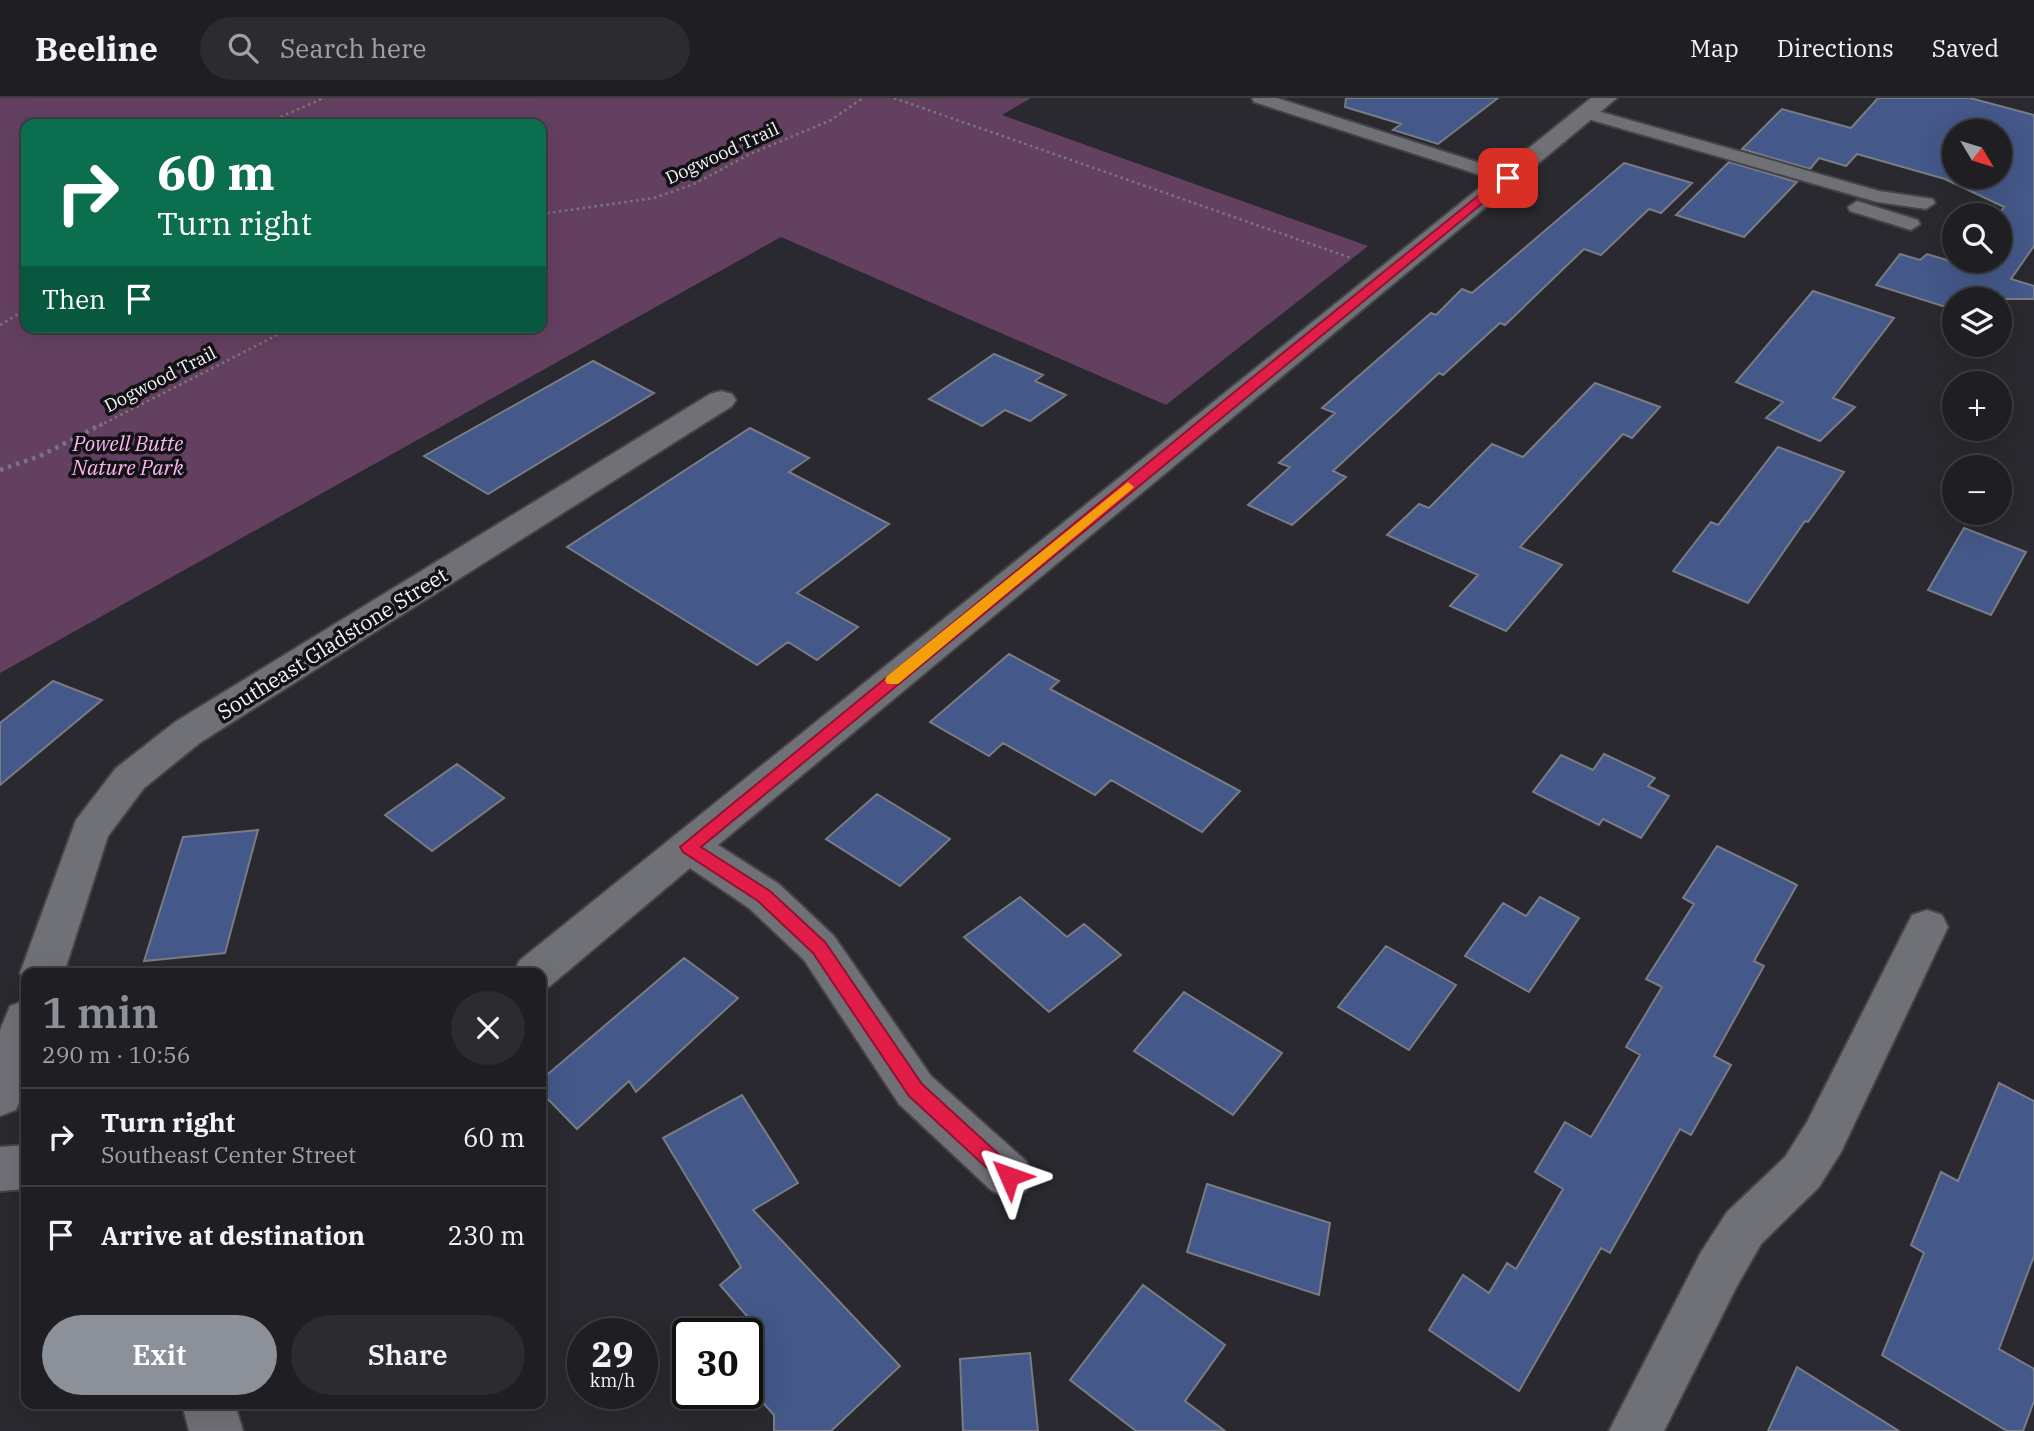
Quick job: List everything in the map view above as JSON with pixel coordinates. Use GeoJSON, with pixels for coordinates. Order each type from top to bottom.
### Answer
{"type":"FeatureCollection","features":[{"type":"Feature","properties":{"kind":"street"},"geometry":{"type":"LineString","coordinates":[[541,968],[1589,111]]}},
{"type":"Feature","properties":{"kind":"street","name":"Southeast Gladstone Street"},"geometry":{"type":"LineString","coordinates":[[44,968],[90,831],[130,778],[188,733],[722,400]]}},
{"type":"Feature","properties":{"kind":"street"},"geometry":{"type":"LineString","coordinates":[[688,847],[764,896],[819,947],[915,1090],[1009,1176]]}},
{"type":"Feature","properties":{"kind":"street"},"geometry":{"type":"LineString","coordinates":[[1636,1431],[1719,1269],[1744,1228],[1802,1172],[1824,1138],[1927,927]]}},
{"type":"Feature","properties":{"kind":"street"},"geometry":{"type":"LineString","coordinates":[[0,1096],[21,1034]]}},
{"type":"Feature","properties":{"kind":"street"},"geometry":{"type":"LineString","coordinates":[[0,1169],[21,1167]]}},
{"type":"Feature","properties":{"kind":"street"},"geometry":{"type":"LineString","coordinates":[[210,1409],[216,1431]]}},
{"type":"Feature","properties":{"kind":"lane"},"geometry":{"type":"LineString","coordinates":[[1260,98],[1508,178]]}},
{"type":"Feature","properties":{"kind":"lane"},"geometry":{"type":"LineString","coordinates":[[1589,111],[1877,196],[1926,203]]}},
{"type":"Feature","properties":{"kind":"lane"},"geometry":{"type":"LineString","coordinates":[[1589,111],[1911,224]]}},
{"type":"Feature","properties":{"kind":"path"},"geometry":{"type":"LineString","coordinates":[[276,119],[324,98]]}},
{"type":"Feature","properties":{"kind":"path","name":"Dogwood Trail"},"geometry":{"type":"LineString","coordinates":[[546,213],[654,198],[694,184],[748,155],[831,120],[863,98]]}},
{"type":"Feature","properties":{"kind":"path"},"geometry":{"type":"LineString","coordinates":[[894,98],[1392,272]]}},
{"type":"Feature","properties":{"kind":"path"},"geometry":{"type":"LineString","coordinates":[[0,325],[21,312]]}},
{"type":"Feature","properties":{"kind":"path","name":"Dogwood Trail"},"geometry":{"type":"LineString","coordinates":[[0,470],[40,456],[281,333]]}},
{"type":"Feature","properties":{"kind":"green space","name":"Powell Butte Nature Park"},"geometry":{"type":"Polygon","coordinates":[[[0,98],[1031,98],[1002,115],[1368,246],[1166,405],[781,237],[0,673],[0,98]]]}},
{"type":"Feature","properties":{"kind":"building"},"geometry":{"type":"Polygon","coordinates":[[[1346,98],[1498,98],[1438,144],[1393,130],[1401,124],[1345,107],[1346,98]]]}},
{"type":"Feature","properties":{"kind":"building"},"geometry":{"type":"Polygon","coordinates":[[[1878,98],[1970,98],[2034,115],[2034,246],[2011,279],[2034,286],[2034,299],[2012,299],[2012,287],[1942,287],[1942,306],[1876,285],[1900,254],[1920,260],[1927,254],[1942,259],[1942,273],[2012,273],[2012,203],[1996,203],[1966,189],[2012,189],[2012,119],[1942,119],[1942,178],[1857,154],[1846,166],[1819,158],[1810,169],[1742,149],[1782,109],[1851,128],[1878,98]]]}},
{"type":"Feature","properties":{"kind":"building"},"geometry":{"type":"Polygon","coordinates":[[[1729,162],[1797,182],[1744,237],[1676,215],[1729,162]]]}},
{"type":"Feature","properties":{"kind":"building"},"geometry":{"type":"Polygon","coordinates":[[[1624,163],[1692,183],[1661,213],[1649,209],[1601,255],[1584,249],[1505,325],[1500,323],[1443,375],[1439,373],[1333,471],[1346,477],[1292,525],[1248,505],[1290,467],[1279,463],[1335,413],[1322,408],[1431,313],[1436,315],[1462,289],[1472,293],[1624,163]]]}},
{"type":"Feature","properties":{"kind":"building"},"geometry":{"type":"Polygon","coordinates":[[[1813,291],[1894,318],[1833,398],[1855,407],[1820,441],[1766,418],[1783,402],[1736,382],[1813,291]]]}},
{"type":"Feature","properties":{"kind":"building"},"geometry":{"type":"Polygon","coordinates":[[[994,354],[1043,375],[1035,381],[1066,395],[1030,421],[1005,410],[982,426],[929,399],[994,354]]]}},
{"type":"Feature","properties":{"kind":"building"},"geometry":{"type":"Polygon","coordinates":[[[593,361],[654,393],[488,494],[424,456],[593,361]]]}},
{"type":"Feature","properties":{"kind":"building"},"geometry":{"type":"Polygon","coordinates":[[[1595,383],[1660,407],[1632,438],[1623,434],[1520,547],[1562,565],[1506,631],[1450,606],[1478,575],[1387,535],[1419,504],[1429,508],[1492,444],[1523,457],[1595,383]]]}},
{"type":"Feature","properties":{"kind":"building"},"geometry":{"type":"Polygon","coordinates":[[[750,428],[809,458],[789,472],[889,524],[797,593],[858,627],[817,660],[788,642],[757,665],[567,547],[750,428]]]}},
{"type":"Feature","properties":{"kind":"building"},"geometry":{"type":"Polygon","coordinates":[[[1778,447],[1844,472],[1808,522],[1805,521],[1748,603],[1673,571],[1711,522],[1718,525],[1778,447]]]}},
{"type":"Feature","properties":{"kind":"building"},"geometry":{"type":"Polygon","coordinates":[[[1964,528],[2026,552],[1991,615],[1928,590],[1964,528]]]}},
{"type":"Feature","properties":{"kind":"building"},"geometry":{"type":"Polygon","coordinates":[[[1009,654],[1059,681],[1050,689],[1240,791],[1202,832],[1111,780],[1095,795],[1003,743],[989,756],[930,722],[1009,654]]]}},
{"type":"Feature","properties":{"kind":"building"},"geometry":{"type":"Polygon","coordinates":[[[53,681],[102,700],[0,785],[0,723],[53,681]]]}},
{"type":"Feature","properties":{"kind":"building"},"geometry":{"type":"Polygon","coordinates":[[[1604,754],[1655,778],[1648,786],[1669,796],[1641,838],[1603,819],[1599,825],[1533,792],[1561,755],[1593,770],[1604,754]]]}},
{"type":"Feature","properties":{"kind":"building"},"geometry":{"type":"Polygon","coordinates":[[[457,764],[504,798],[432,851],[385,815],[457,764]]]}},
{"type":"Feature","properties":{"kind":"building"},"geometry":{"type":"Polygon","coordinates":[[[877,794],[950,839],[900,886],[826,839],[877,794]]]}},
{"type":"Feature","properties":{"kind":"building"},"geometry":{"type":"Polygon","coordinates":[[[258,830],[225,953],[144,961],[183,837],[258,830]]]}},
{"type":"Feature","properties":{"kind":"building"},"geometry":{"type":"Polygon","coordinates":[[[1717,846],[1797,885],[1754,961],[1764,966],[1714,1056],[1731,1065],[1691,1135],[1680,1129],[1610,1253],[1601,1248],[1519,1391],[1429,1330],[1463,1275],[1489,1293],[1507,1263],[1516,1269],[1563,1189],[1535,1172],[1565,1122],[1591,1137],[1640,1055],[1626,1047],[1662,987],[1646,979],[1694,904],[1683,898],[1717,846]]]}},
{"type":"Feature","properties":{"kind":"building"},"geometry":{"type":"Polygon","coordinates":[[[1020,897],[1067,937],[1084,924],[1121,955],[1049,1012],[964,937],[1020,897]]]}},
{"type":"Feature","properties":{"kind":"building"},"geometry":{"type":"Polygon","coordinates":[[[1540,897],[1579,918],[1529,992],[1465,956],[1503,903],[1526,916],[1540,897]]]}},
{"type":"Feature","properties":{"kind":"building"},"geometry":{"type":"Polygon","coordinates":[[[1386,946],[1456,985],[1409,1050],[1338,1007],[1386,946]]]}},
{"type":"Feature","properties":{"kind":"building"},"geometry":{"type":"Polygon","coordinates":[[[684,958],[738,998],[636,1092],[629,1081],[577,1129],[546,1097],[546,1076],[684,958]]]}},
{"type":"Feature","properties":{"kind":"building"},"geometry":{"type":"Polygon","coordinates":[[[1184,992],[1282,1053],[1233,1115],[1134,1051],[1184,992]]]}},
{"type":"Feature","properties":{"kind":"building"},"geometry":{"type":"Polygon","coordinates":[[[1999,1083],[2034,1101],[2034,1256],[1999,1349],[2034,1369],[2034,1401],[2023,1431],[2007,1431],[1882,1355],[1924,1253],[1911,1245],[1941,1172],[1958,1181],[1999,1083]]]}},
{"type":"Feature","properties":{"kind":"building"},"geometry":{"type":"Polygon","coordinates":[[[742,1095],[798,1183],[753,1210],[900,1366],[831,1431],[774,1431],[774,1415],[763,1403],[763,1318],[747,1318],[720,1285],[741,1267],[663,1138],[742,1095]]]}},
{"type":"Feature","properties":{"kind":"building"},"geometry":{"type":"Polygon","coordinates":[[[1207,1184],[1330,1223],[1319,1295],[1187,1252],[1207,1184]]]}},
{"type":"Feature","properties":{"kind":"building"},"geometry":{"type":"Polygon","coordinates":[[[1143,1285],[1225,1345],[1185,1401],[1225,1431],[1136,1431],[1070,1380],[1143,1285]]]}},
{"type":"Feature","properties":{"kind":"building"},"geometry":{"type":"Polygon","coordinates":[[[1030,1353],[1038,1431],[963,1431],[960,1359],[1030,1353]]]}},
{"type":"Feature","properties":{"kind":"building"},"geometry":{"type":"Polygon","coordinates":[[[1797,1367],[1899,1431],[1768,1431],[1797,1367]]]}},
{"type":"Feature","properties":{"kind":"slow traffic"},"geometry":{"type":"LineString","coordinates":[[892,680],[1128,487]]}},
{"type":"Feature","properties":{"kind":"route"},"geometry":{"type":"LineString","coordinates":[[1009,1176],[915,1090],[819,947],[764,896],[688,847],[1232,400],[1508,178]]}}]}
